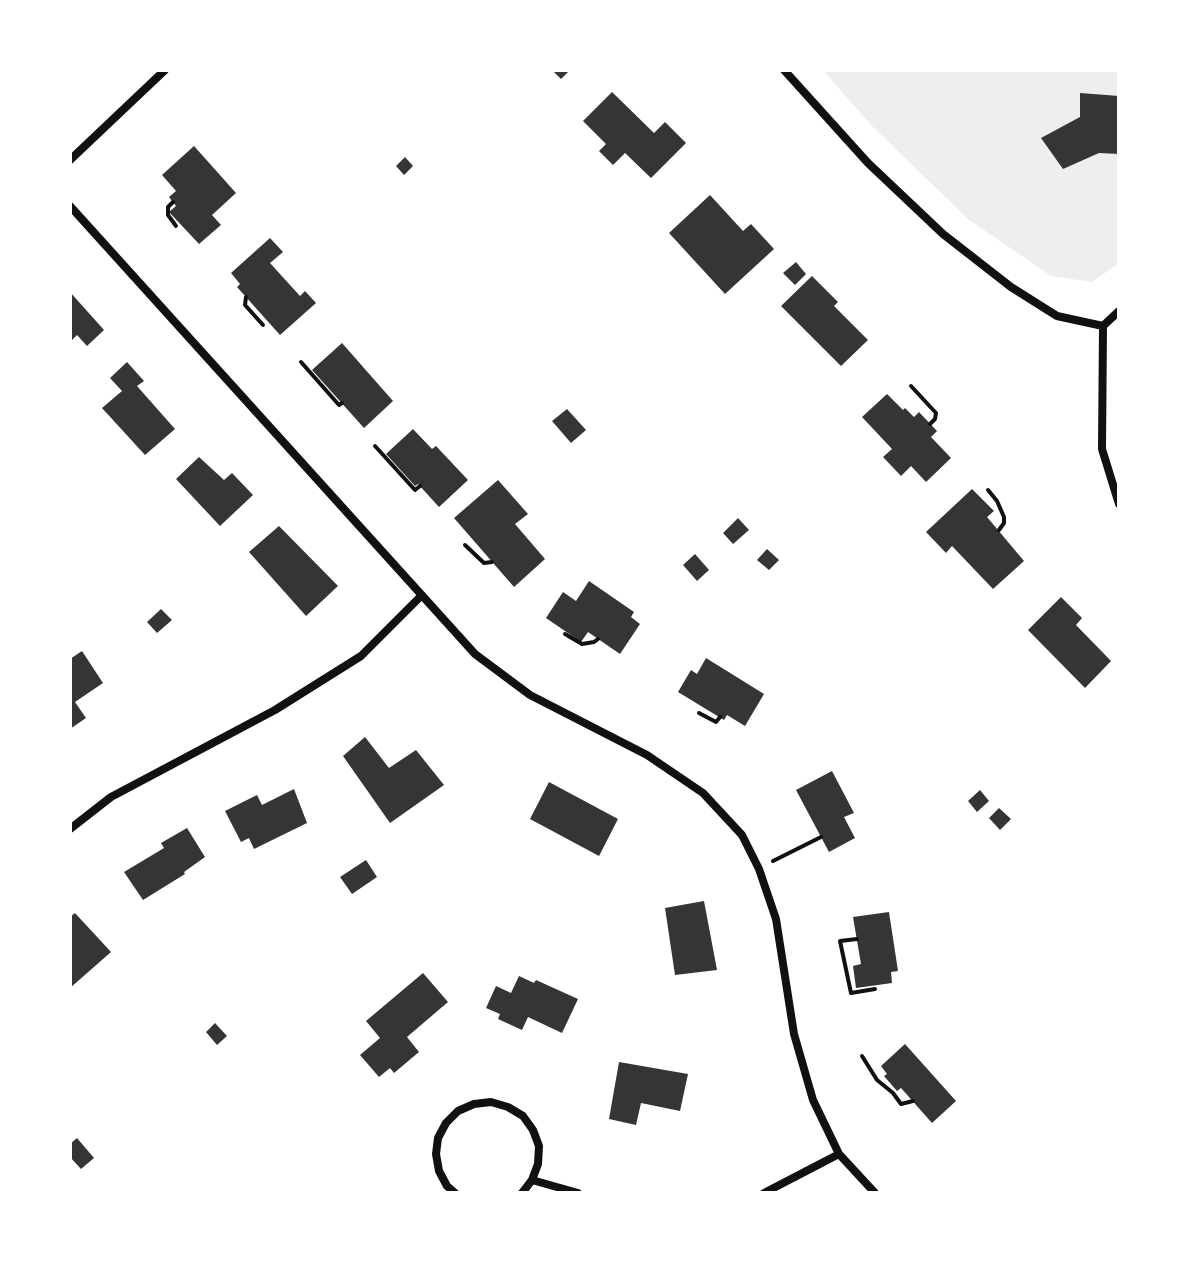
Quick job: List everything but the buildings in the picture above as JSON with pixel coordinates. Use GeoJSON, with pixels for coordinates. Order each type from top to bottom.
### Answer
{"type":"FeatureCollection","features":[{"type":"Feature","properties":{"kind":"street"},"geometry":{"type":"LineString","coordinates":[[70,160],[165,70]]}},
{"type":"Feature","properties":{"kind":"street"},"geometry":{"type":"LineString","coordinates":[[784,70],[868,163],[943,234],[1011,287],[1057,316],[1103,326]]}},
{"type":"Feature","properties":{"kind":"street"},"geometry":{"type":"LineString","coordinates":[[70,206],[475,654],[530,695],[647,755],[703,793],[742,835],[759,869],[776,919],[797,1045],[813,1100],[839,1154],[875,1193]]}},
{"type":"Feature","properties":{"kind":"street"},"geometry":{"type":"LineString","coordinates":[[1119,311],[1103,326],[1102,449],[1119,504]]}},
{"type":"Feature","properties":{"kind":"street"},"geometry":{"type":"LineString","coordinates":[[70,829],[111,797],[275,710],[361,656],[422,595]]}},
{"type":"Feature","properties":{"kind":"street"},"geometry":{"type":"LineString","coordinates":[[455,1193],[439,1171],[436,1154],[438,1138],[452,1117],[474,1104],[491,1102],[523,1116],[539,1146],[538,1164],[532,1180],[522,1193]]}},
{"type":"Feature","properties":{"kind":"street"},"geometry":{"type":"LineString","coordinates":[[764,1193],[839,1154]]}},
{"type":"Feature","properties":{"kind":"street"},"geometry":{"type":"LineString","coordinates":[[532,1180],[578,1193]]}},
{"type":"Feature","properties":{"kind":"path"},"geometry":{"type":"LineString","coordinates":[[173,202],[168,207],[168,215],[176,226]]}},
{"type":"Feature","properties":{"kind":"path"},"geometry":{"type":"LineString","coordinates":[[246,297],[245,305],[263,325]]}},
{"type":"Feature","properties":{"kind":"path"},"geometry":{"type":"LineString","coordinates":[[301,362],[339,405],[342,403]]}},
{"type":"Feature","properties":{"kind":"path"},"geometry":{"type":"LineString","coordinates":[[911,386],[936,413],[930,424]]}},
{"type":"Feature","properties":{"kind":"path"},"geometry":{"type":"LineString","coordinates":[[375,446],[415,490],[420,486]]}},
{"type":"Feature","properties":{"kind":"path"},"geometry":{"type":"LineString","coordinates":[[988,490],[1004,517],[999,530]]}},
{"type":"Feature","properties":{"kind":"path"},"geometry":{"type":"LineString","coordinates":[[465,545],[475,558],[484,563],[492,562]]}},
{"type":"Feature","properties":{"kind":"path"},"geometry":{"type":"LineString","coordinates":[[565,634],[582,644],[598,639]]}},
{"type":"Feature","properties":{"kind":"path"},"geometry":{"type":"LineString","coordinates":[[699,713],[716,722],[720,717]]}},
{"type":"Feature","properties":{"kind":"path"},"geometry":{"type":"LineString","coordinates":[[759,869],[821,837]]}},
{"type":"Feature","properties":{"kind":"path"},"geometry":{"type":"LineString","coordinates":[[857,939],[840,941],[851,993],[875,989]]}},
{"type":"Feature","properties":{"kind":"path"},"geometry":{"type":"LineString","coordinates":[[862,1056],[877,1080],[901,1104],[913,1101]]}},
{"type":"Feature","properties":{"kind":"shaded area"},"geometry":{"type":"Polygon","coordinates":[[[823,70],[1119,70],[1119,263],[1092,282],[1051,276],[968,219],[870,124],[823,70]]]}}]}
